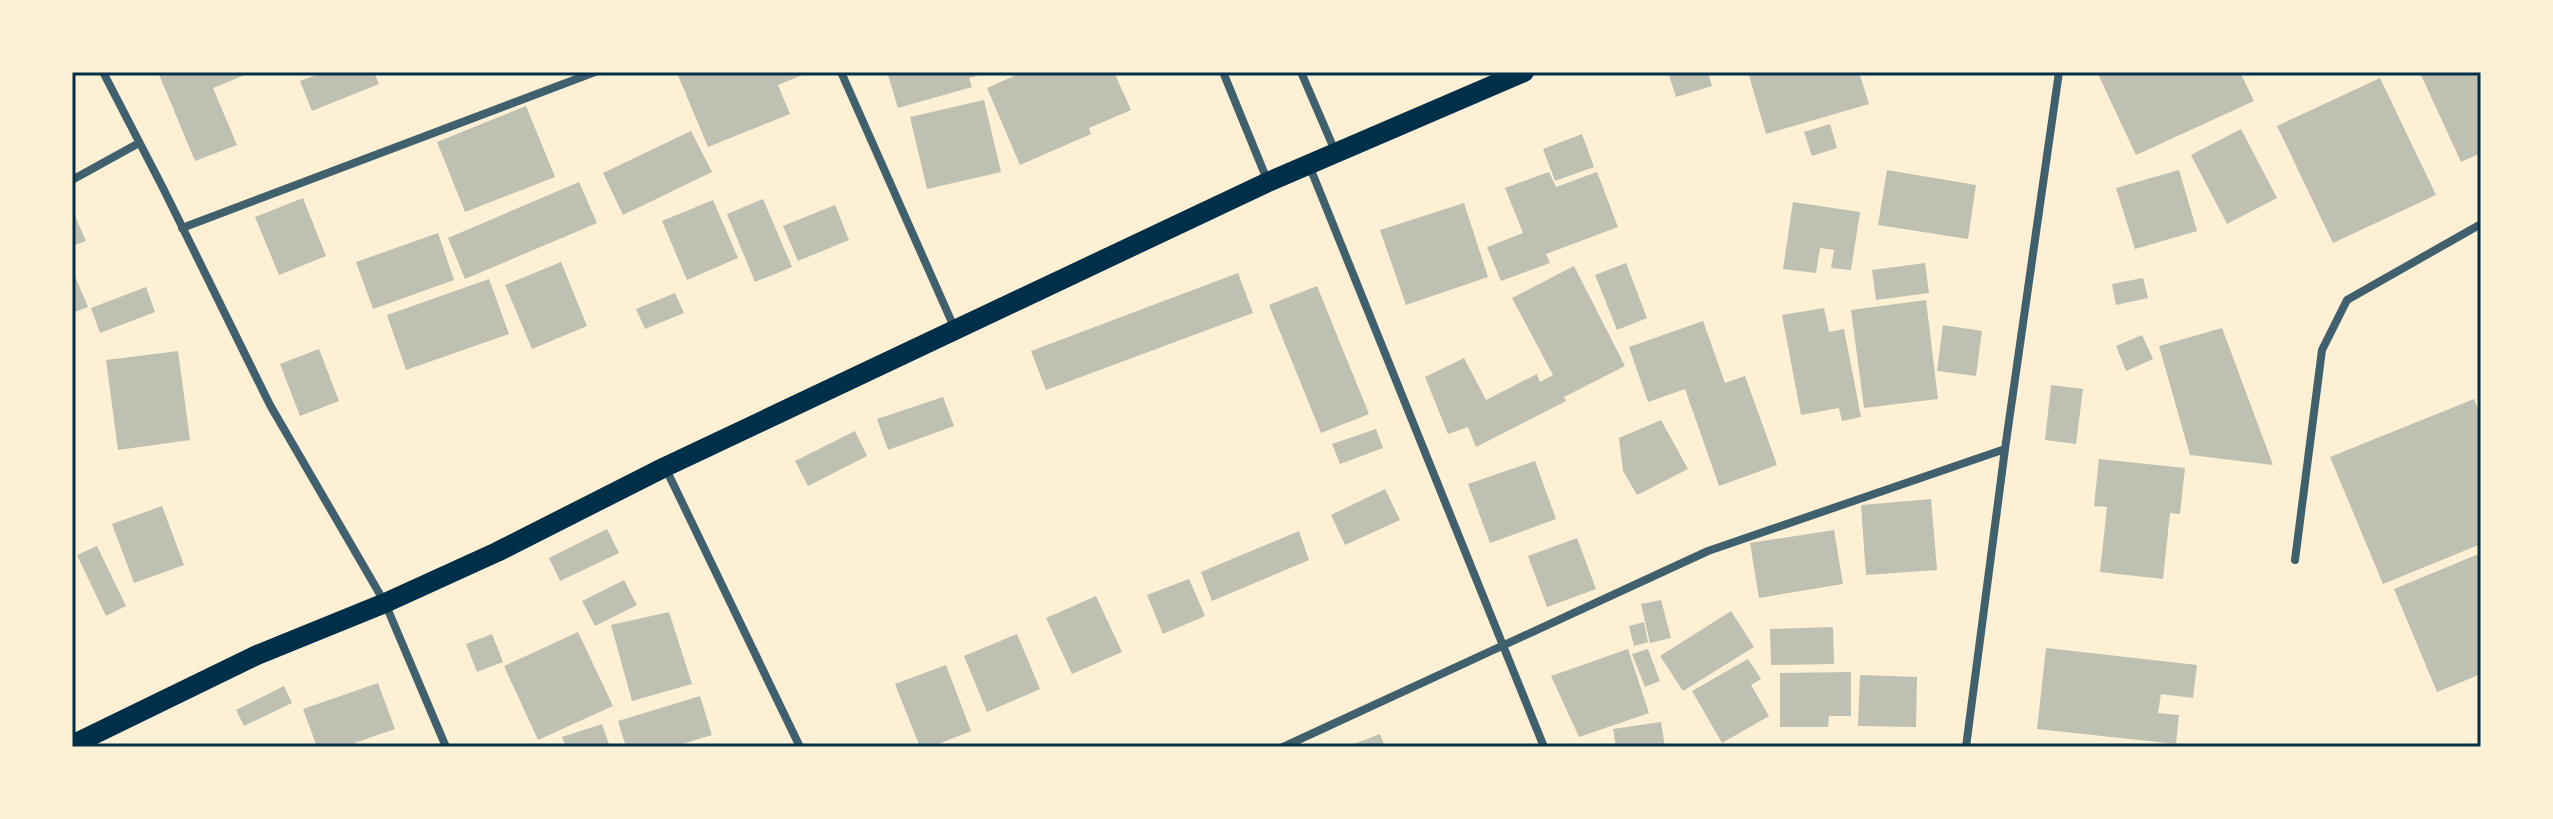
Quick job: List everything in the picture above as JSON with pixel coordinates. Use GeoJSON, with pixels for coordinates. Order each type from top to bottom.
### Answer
{"type":"FeatureCollection","features":[{"type":"Feature","properties":{"kind":"main road"},"geometry":{"type":"LineString","coordinates":[[72,745],[257,655],[385,603],[497,552],[665,467],[1268,182],[1524,72]]}},
{"type":"Feature","properties":{"kind":"street"},"geometry":{"type":"LineString","coordinates":[[103,72],[270,405],[385,603],[446,747]]}},
{"type":"Feature","properties":{"kind":"street"},"geometry":{"type":"LineString","coordinates":[[182,228],[595,72]]}},
{"type":"Feature","properties":{"kind":"street"},"geometry":{"type":"LineString","coordinates":[[841,72],[955,328]]}},
{"type":"Feature","properties":{"kind":"street"},"geometry":{"type":"LineString","coordinates":[[1223,72],[1268,182]]}},
{"type":"Feature","properties":{"kind":"street"},"geometry":{"type":"LineString","coordinates":[[1301,72],[1336,152]]}},
{"type":"Feature","properties":{"kind":"street"},"geometry":{"type":"LineString","coordinates":[[1966,747],[2059,72]]}},
{"type":"Feature","properties":{"kind":"street"},"geometry":{"type":"LineString","coordinates":[[72,180],[139,143]]}},
{"type":"Feature","properties":{"kind":"street"},"geometry":{"type":"LineString","coordinates":[[1309,165],[1544,747]]}},
{"type":"Feature","properties":{"kind":"street"},"geometry":{"type":"LineString","coordinates":[[2295,560],[2322,350],[2347,300],[2481,224]]}},
{"type":"Feature","properties":{"kind":"street"},"geometry":{"type":"LineString","coordinates":[[1283,747],[1708,551],[2005,449]]}},
{"type":"Feature","properties":{"kind":"street"},"geometry":{"type":"LineString","coordinates":[[665,467],[800,747]]}},
{"type":"Feature","properties":{"kind":"building"},"geometry":{"type":"Polygon","coordinates":[[[158,72],[252,72],[213,88],[237,145],[195,161],[158,72]]]}},
{"type":"Feature","properties":{"kind":"building"},"geometry":{"type":"Polygon","coordinates":[[[324,72],[374,72],[379,84],[312,111],[300,81],[324,72]]]}},
{"type":"Feature","properties":{"kind":"building"},"geometry":{"type":"Polygon","coordinates":[[[810,72],[778,85],[790,114],[708,147],[677,73],[810,72]]]}},
{"type":"Feature","properties":{"kind":"building"},"geometry":{"type":"Polygon","coordinates":[[[887,72],[987,73],[969,78],[972,87],[898,108],[887,72]]]}},
{"type":"Feature","properties":{"kind":"building"},"geometry":{"type":"Polygon","coordinates":[[[1023,72],[1114,72],[1131,110],[1089,128],[1091,134],[1020,165],[987,88],[1023,72]]]}},
{"type":"Feature","properties":{"kind":"building"},"geometry":{"type":"Polygon","coordinates":[[[1668,72],[1708,72],[1712,86],[1676,97],[1668,72]]]}},
{"type":"Feature","properties":{"kind":"building"},"geometry":{"type":"Polygon","coordinates":[[[1748,72],[1859,72],[1869,104],[1766,134],[1748,72]]]}},
{"type":"Feature","properties":{"kind":"building"},"geometry":{"type":"Polygon","coordinates":[[[2097,72],[2240,72],[2254,101],[2136,155],[2097,72]]]}},
{"type":"Feature","properties":{"kind":"building"},"geometry":{"type":"Polygon","coordinates":[[[2427,72],[2481,72],[2481,153],[2461,162],[2421,75],[2427,72]]]}},
{"type":"Feature","properties":{"kind":"building"},"geometry":{"type":"Polygon","coordinates":[[[2380,78],[2436,195],[2333,243],[2277,126],[2380,78]]]}},
{"type":"Feature","properties":{"kind":"building"},"geometry":{"type":"Polygon","coordinates":[[[984,100],[1001,172],[927,189],[910,117],[984,100]]]}},
{"type":"Feature","properties":{"kind":"building"},"geometry":{"type":"Polygon","coordinates":[[[526,106],[555,177],[465,212],[437,142],[526,106]]]}},
{"type":"Feature","properties":{"kind":"building"},"geometry":{"type":"Polygon","coordinates":[[[1830,124],[1837,148],[1812,156],[1804,132],[1830,124]]]}},
{"type":"Feature","properties":{"kind":"building"},"geometry":{"type":"Polygon","coordinates":[[[2241,129],[2277,198],[2227,224],[2191,155],[2241,129]]]}},
{"type":"Feature","properties":{"kind":"building"},"geometry":{"type":"Polygon","coordinates":[[[691,131],[712,172],[623,215],[603,173],[691,131]]]}},
{"type":"Feature","properties":{"kind":"building"},"geometry":{"type":"Polygon","coordinates":[[[1582,134],[1594,167],[1555,181],[1543,149],[1582,134]]]}},
{"type":"Feature","properties":{"kind":"building"},"geometry":{"type":"Polygon","coordinates":[[[1887,170],[1976,185],[1968,239],[1878,225],[1887,170]]]}},
{"type":"Feature","properties":{"kind":"building"},"geometry":{"type":"Polygon","coordinates":[[[2179,170],[2197,231],[2135,249],[2116,188],[2179,170]]]}},
{"type":"Feature","properties":{"kind":"building"},"geometry":{"type":"Polygon","coordinates":[[[1549,172],[1556,187],[1597,172],[1618,227],[1546,254],[1550,263],[1501,281],[1487,247],[1523,233],[1505,188],[1549,172]]]}},
{"type":"Feature","properties":{"kind":"building"},"geometry":{"type":"Polygon","coordinates":[[[579,182],[597,223],[465,279],[448,238],[579,182]]]}},
{"type":"Feature","properties":{"kind":"building"},"geometry":{"type":"Polygon","coordinates":[[[303,198],[326,256],[279,275],[255,217],[303,198]]]}},
{"type":"Feature","properties":{"kind":"building"},"geometry":{"type":"Polygon","coordinates":[[[763,199],[792,267],[755,282],[727,214],[763,199]]]}},
{"type":"Feature","properties":{"kind":"building"},"geometry":{"type":"Polygon","coordinates":[[[713,200],[738,258],[687,280],[662,221],[713,200]]]}},
{"type":"Feature","properties":{"kind":"building"},"geometry":{"type":"Polygon","coordinates":[[[1793,202],[1860,212],[1851,270],[1831,268],[1834,250],[1820,248],[1816,273],[1783,269],[1793,202]]]}},
{"type":"Feature","properties":{"kind":"building"},"geometry":{"type":"Polygon","coordinates":[[[1464,203],[1488,277],[1406,305],[1380,230],[1464,203]]]}},
{"type":"Feature","properties":{"kind":"building"},"geometry":{"type":"Polygon","coordinates":[[[835,205],[849,240],[798,261],[783,226],[835,205]]]}},
{"type":"Feature","properties":{"kind":"building"},"geometry":{"type":"Polygon","coordinates":[[[75,216],[86,241],[72,246],[72,217],[75,216]]]}},
{"type":"Feature","properties":{"kind":"building"},"geometry":{"type":"Polygon","coordinates":[[[438,233],[454,280],[373,309],[356,262],[438,233]]]}},
{"type":"Feature","properties":{"kind":"building"},"geometry":{"type":"Polygon","coordinates":[[[561,262],[587,326],[532,349],[505,285],[561,262]]]}},
{"type":"Feature","properties":{"kind":"building"},"geometry":{"type":"Polygon","coordinates":[[[1626,263],[1647,318],[1617,330],[1595,275],[1626,263]]]}},
{"type":"Feature","properties":{"kind":"building"},"geometry":{"type":"Polygon","coordinates":[[[1925,263],[1929,293],[1876,300],[1872,270],[1925,263]]]}},
{"type":"Feature","properties":{"kind":"building"},"geometry":{"type":"Polygon","coordinates":[[[1574,266],[1625,366],[1564,397],[1566,401],[1476,447],[1468,427],[1448,434],[1425,377],[1464,358],[1486,400],[1537,374],[1540,382],[1553,375],[1512,298],[1574,266]]]}},
{"type":"Feature","properties":{"kind":"building"},"geometry":{"type":"Polygon","coordinates":[[[72,269],[88,307],[72,313],[72,269]]]}},
{"type":"Feature","properties":{"kind":"building"},"geometry":{"type":"Polygon","coordinates":[[[1238,273],[1253,313],[1046,390],[1031,351],[1238,273]]]}},
{"type":"Feature","properties":{"kind":"building"},"geometry":{"type":"Polygon","coordinates":[[[2143,278],[2148,298],[2116,305],[2112,284],[2143,278]]]}},
{"type":"Feature","properties":{"kind":"building"},"geometry":{"type":"Polygon","coordinates":[[[489,279],[509,334],[406,370],[387,315],[489,279]]]}},
{"type":"Feature","properties":{"kind":"building"},"geometry":{"type":"Polygon","coordinates":[[[1317,286],[1369,414],[1321,433],[1269,305],[1317,286]]]}},
{"type":"Feature","properties":{"kind":"building"},"geometry":{"type":"Polygon","coordinates":[[[146,287],[155,312],[100,333],[91,308],[146,287]]]}},
{"type":"Feature","properties":{"kind":"building"},"geometry":{"type":"Polygon","coordinates":[[[675,293],[684,313],[645,329],[636,309],[675,293]]]}},
{"type":"Feature","properties":{"kind":"building"},"geometry":{"type":"Polygon","coordinates":[[[1926,300],[1938,399],[1864,408],[1851,310],[1926,300]]]}},
{"type":"Feature","properties":{"kind":"building"},"geometry":{"type":"Polygon","coordinates":[[[1824,308],[1829,332],[1844,329],[1861,417],[1842,421],[1839,408],[1801,415],[1782,315],[1824,308]]]}},
{"type":"Feature","properties":{"kind":"building"},"geometry":{"type":"Polygon","coordinates":[[[1703,321],[1725,383],[1745,376],[1777,465],[1719,486],[1685,389],[1648,402],[1629,347],[1703,321]]]}},
{"type":"Feature","properties":{"kind":"building"},"geometry":{"type":"Polygon","coordinates":[[[1943,325],[1982,331],[1976,376],[1937,371],[1943,325]]]}},
{"type":"Feature","properties":{"kind":"building"},"geometry":{"type":"Polygon","coordinates":[[[2222,328],[2273,465],[2190,455],[2159,346],[2222,328]]]}},
{"type":"Feature","properties":{"kind":"building"},"geometry":{"type":"Polygon","coordinates":[[[2142,335],[2153,359],[2126,371],[2116,346],[2142,335]]]}},
{"type":"Feature","properties":{"kind":"building"},"geometry":{"type":"Polygon","coordinates":[[[319,349],[339,401],[300,416],[280,364],[319,349]]]}},
{"type":"Feature","properties":{"kind":"building"},"geometry":{"type":"Polygon","coordinates":[[[178,351],[190,440],[118,450],[106,360],[178,351]]]}},
{"type":"Feature","properties":{"kind":"building"},"geometry":{"type":"Polygon","coordinates":[[[2051,385],[2083,389],[2076,444],[2045,440],[2051,385]]]}},
{"type":"Feature","properties":{"kind":"building"},"geometry":{"type":"Polygon","coordinates":[[[943,397],[954,426],[888,450],[877,419],[943,397]]]}},
{"type":"Feature","properties":{"kind":"building"},"geometry":{"type":"Polygon","coordinates":[[[2474,399],[2481,417],[2481,544],[2383,584],[2330,457],[2474,399]]]}},
{"type":"Feature","properties":{"kind":"building"},"geometry":{"type":"Polygon","coordinates":[[[1661,420],[1688,469],[1637,495],[1623,471],[1619,438],[1661,420]]]}},
{"type":"Feature","properties":{"kind":"building"},"geometry":{"type":"Polygon","coordinates":[[[1376,429],[1383,448],[1340,464],[1332,444],[1376,429]]]}},
{"type":"Feature","properties":{"kind":"building"},"geometry":{"type":"Polygon","coordinates":[[[855,431],[867,456],[808,486],[795,461],[855,431]]]}},
{"type":"Feature","properties":{"kind":"building"},"geometry":{"type":"Polygon","coordinates":[[[2099,459],[2185,468],[2180,514],[2170,513],[2163,579],[2100,572],[2107,507],[2094,506],[2099,459]]]}},
{"type":"Feature","properties":{"kind":"building"},"geometry":{"type":"Polygon","coordinates":[[[1535,461],[1556,519],[1490,543],[1468,484],[1535,461]]]}},
{"type":"Feature","properties":{"kind":"building"},"geometry":{"type":"Polygon","coordinates":[[[1385,489],[1400,520],[1345,545],[1331,515],[1385,489]]]}},
{"type":"Feature","properties":{"kind":"building"},"geometry":{"type":"Polygon","coordinates":[[[1931,499],[1937,570],[1866,575],[1861,505],[1931,499]]]}},
{"type":"Feature","properties":{"kind":"building"},"geometry":{"type":"Polygon","coordinates":[[[162,506],[184,565],[134,583],[112,524],[162,506]]]}},
{"type":"Feature","properties":{"kind":"building"},"geometry":{"type":"Polygon","coordinates":[[[607,529],[619,553],[560,581],[549,558],[607,529]]]}},
{"type":"Feature","properties":{"kind":"building"},"geometry":{"type":"Polygon","coordinates":[[[1834,530],[1843,584],[1759,598],[1750,543],[1834,530]]]}},
{"type":"Feature","properties":{"kind":"building"},"geometry":{"type":"Polygon","coordinates":[[[1299,531],[1309,560],[1212,601],[1201,572],[1299,531]]]}},
{"type":"Feature","properties":{"kind":"building"},"geometry":{"type":"Polygon","coordinates":[[[1577,538],[1596,589],[1547,607],[1528,556],[1577,538]]]}},
{"type":"Feature","properties":{"kind":"building"},"geometry":{"type":"Polygon","coordinates":[[[97,546],[126,606],[106,616],[77,555],[97,546]]]}},
{"type":"Feature","properties":{"kind":"building"},"geometry":{"type":"Polygon","coordinates":[[[2481,553],[2481,674],[2437,692],[2394,589],[2481,553]]]}},
{"type":"Feature","properties":{"kind":"building"},"geometry":{"type":"Polygon","coordinates":[[[1189,579],[1205,616],[1163,634],[1147,595],[1189,579]]]}},
{"type":"Feature","properties":{"kind":"building"},"geometry":{"type":"Polygon","coordinates":[[[624,580],[637,605],[595,626],[582,601],[624,580]]]}},
{"type":"Feature","properties":{"kind":"building"},"geometry":{"type":"Polygon","coordinates":[[[1096,596],[1122,652],[1072,674],[1046,618],[1096,596]]]}},
{"type":"Feature","properties":{"kind":"building"},"geometry":{"type":"Polygon","coordinates":[[[1661,600],[1671,638],[1650,643],[1641,604],[1661,600]]]}},
{"type":"Feature","properties":{"kind":"building"},"geometry":{"type":"Polygon","coordinates":[[[1731,611],[1754,647],[1683,691],[1660,656],[1731,611]]]}},
{"type":"Feature","properties":{"kind":"building"},"geometry":{"type":"Polygon","coordinates":[[[669,612],[692,684],[632,701],[611,625],[669,612]]]}},
{"type":"Feature","properties":{"kind":"building"},"geometry":{"type":"Polygon","coordinates":[[[1644,622],[1648,642],[1634,646],[1629,626],[1644,622]]]}},
{"type":"Feature","properties":{"kind":"building"},"geometry":{"type":"Polygon","coordinates":[[[1833,627],[1834,664],[1771,665],[1770,629],[1833,627]]]}},
{"type":"Feature","properties":{"kind":"building"},"geometry":{"type":"Polygon","coordinates":[[[578,632],[613,706],[538,740],[504,666],[578,632]]]}},
{"type":"Feature","properties":{"kind":"building"},"geometry":{"type":"Polygon","coordinates":[[[492,634],[503,662],[477,672],[466,644],[492,634]]]}},
{"type":"Feature","properties":{"kind":"building"},"geometry":{"type":"Polygon","coordinates":[[[1017,634],[1040,689],[987,712],[964,656],[1017,634]]]}},
{"type":"Feature","properties":{"kind":"building"},"geometry":{"type":"Polygon","coordinates":[[[2046,648],[2197,665],[2193,698],[2161,694],[2158,713],[2179,715],[2176,744],[2037,729],[2046,648]]]}},
{"type":"Feature","properties":{"kind":"building"},"geometry":{"type":"Polygon","coordinates":[[[1628,649],[1649,713],[1579,737],[1551,676],[1628,649]]]}},
{"type":"Feature","properties":{"kind":"building"},"geometry":{"type":"Polygon","coordinates":[[[1648,649],[1660,681],[1645,687],[1632,654],[1648,649]]]}},
{"type":"Feature","properties":{"kind":"building"},"geometry":{"type":"Polygon","coordinates":[[[1748,659],[1761,679],[1751,685],[1769,716],[1722,743],[1692,691],[1748,659]]]}},
{"type":"Feature","properties":{"kind":"building"},"geometry":{"type":"Polygon","coordinates":[[[946,665],[971,731],[931,747],[920,747],[895,684],[946,665]]]}},
{"type":"Feature","properties":{"kind":"building"},"geometry":{"type":"Polygon","coordinates":[[[1851,672],[1851,716],[1829,716],[1828,727],[1780,727],[1780,673],[1851,672]]]}},
{"type":"Feature","properties":{"kind":"building"},"geometry":{"type":"Polygon","coordinates":[[[1860,675],[1917,677],[1916,727],[1858,726],[1860,675]]]}},
{"type":"Feature","properties":{"kind":"building"},"geometry":{"type":"Polygon","coordinates":[[[378,683],[395,729],[343,747],[317,747],[303,709],[378,683]]]}},
{"type":"Feature","properties":{"kind":"building"},"geometry":{"type":"Polygon","coordinates":[[[284,686],[292,703],[244,726],[236,710],[284,686]]]}},
{"type":"Feature","properties":{"kind":"building"},"geometry":{"type":"Polygon","coordinates":[[[700,696],[712,735],[672,747],[626,747],[618,721],[700,696]]]}},
{"type":"Feature","properties":{"kind":"building"},"geometry":{"type":"Polygon","coordinates":[[[1661,722],[1665,747],[1616,747],[1613,729],[1661,722]]]}},
{"type":"Feature","properties":{"kind":"building"},"geometry":{"type":"Polygon","coordinates":[[[602,724],[610,747],[566,747],[562,737],[602,724]]]}},
{"type":"Feature","properties":{"kind":"building"},"geometry":{"type":"Polygon","coordinates":[[[1380,734],[1385,747],[1346,747],[1380,734]]]}}]}
